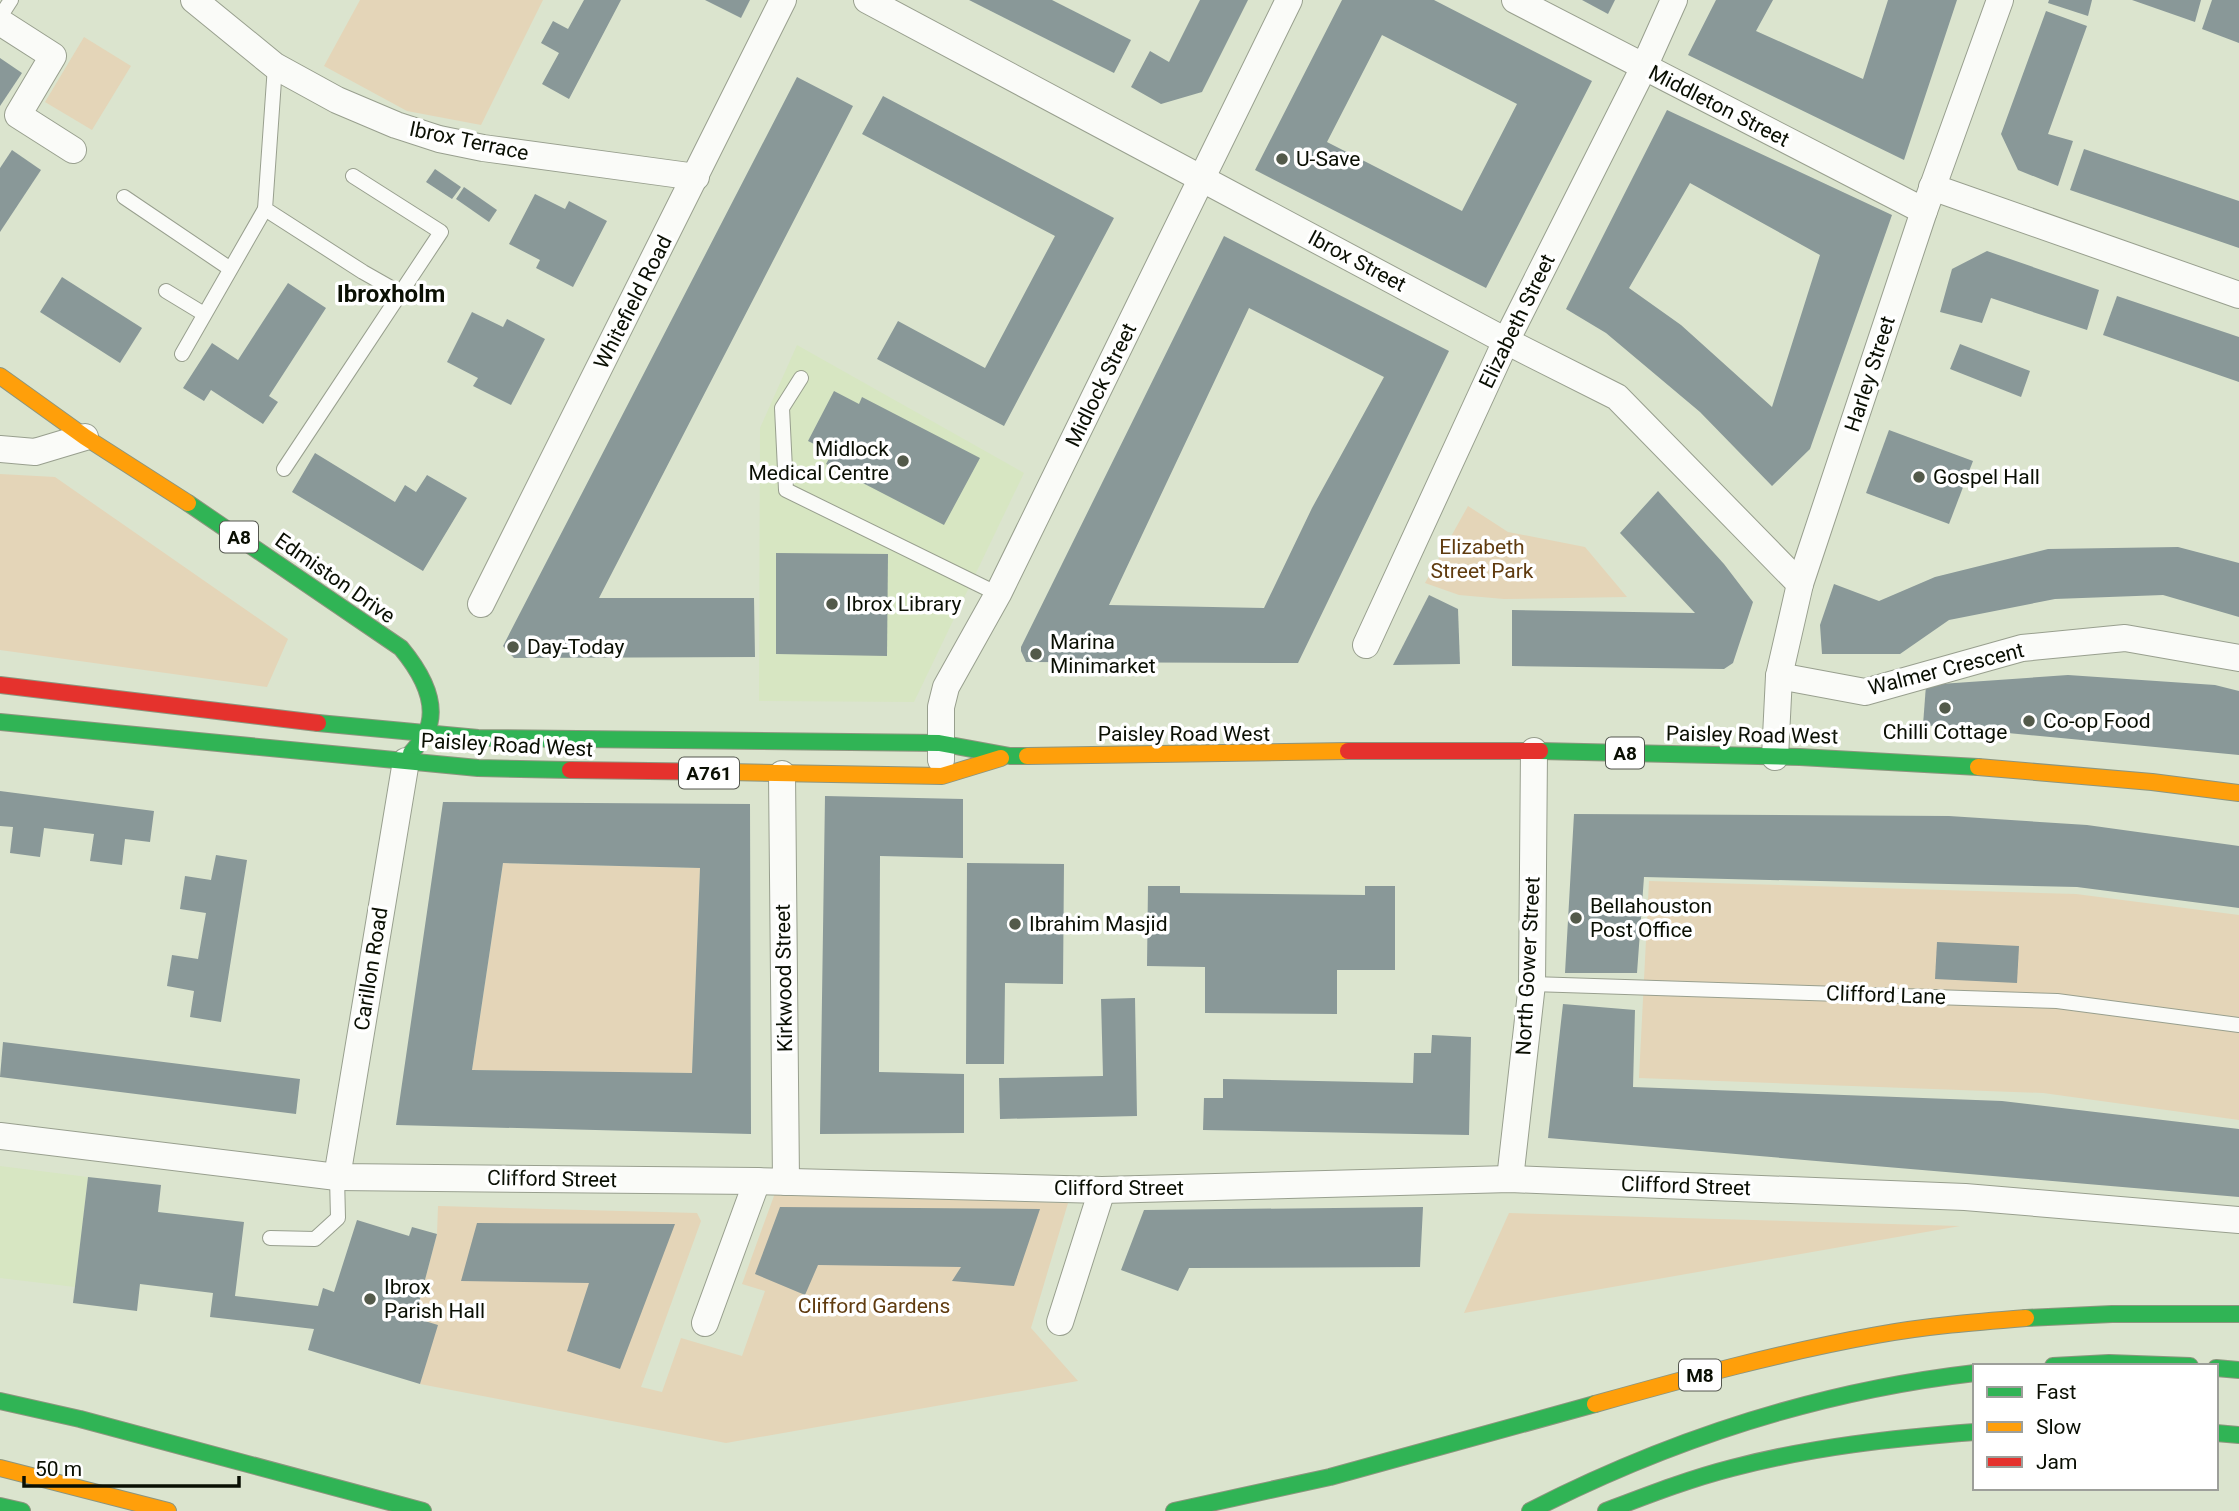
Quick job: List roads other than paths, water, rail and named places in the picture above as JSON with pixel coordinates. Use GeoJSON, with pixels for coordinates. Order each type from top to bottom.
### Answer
{"type":"FeatureCollection","features":[{"type":"Feature","properties":{"kind":"main road","name":"Edmiston Drive"},"geometry":{"type":"LineString","coordinates":[[0,376],[85,437],[222,525],[401,648],[411,660],[429,694],[431,706],[427,732]]}},
{"type":"Feature","properties":{"kind":"main road","name":"Paisley Road West"},"geometry":{"type":"LineString","coordinates":[[0,685],[266,718],[478,738],[939,743],[1010,756],[1534,751],[1866,759],[2059,772],[2239,793]]}},
{"type":"Feature","properties":{"kind":"main road","name":"Paisley Road West"},"geometry":{"type":"LineString","coordinates":[[0,722],[478,768],[942,776],[1010,756]]}},
{"type":"Feature","properties":{"kind":"main road"},"geometry":{"type":"LineString","coordinates":[[406,761],[427,732]]}},
{"type":"Feature","properties":{"kind":"main road","name":"M8"},"geometry":{"type":"LineString","coordinates":[[1174,1511],[1330,1477],[1703,1374],[1897,1331],[2058,1315],[2146,1312],[2239,1314]]}},
{"type":"Feature","properties":{"kind":"main road"},"geometry":{"type":"LineString","coordinates":[[2090,1364],[2136,1364]]}},
{"type":"Feature","properties":{"kind":"main road"},"geometry":{"type":"LineString","coordinates":[[2218,1368],[2239,1370]]}},
{"type":"Feature","properties":{"kind":"main road"},"geometry":{"type":"LineString","coordinates":[[1530,1511],[1646,1458],[1723,1430],[1804,1405],[1872,1389],[1973,1373]]}},
{"type":"Feature","properties":{"kind":"main road"},"geometry":{"type":"LineString","coordinates":[[0,1401],[80,1419],[423,1511]]}},
{"type":"Feature","properties":{"kind":"main road"},"geometry":{"type":"LineString","coordinates":[[1606,1511],[1696,1478],[1769,1460],[1865,1442],[1973,1432]]}},
{"type":"Feature","properties":{"kind":"main road"},"geometry":{"type":"LineString","coordinates":[[2218,1433],[2239,1435]]}},
{"type":"Feature","properties":{"kind":"main road"},"geometry":{"type":"LineString","coordinates":[[0,1468],[168,1511]]}},
{"type":"Feature","properties":{"kind":"main road"},"geometry":{"type":"LineString","coordinates":[[0,1506],[22,1511]]}},
{"type":"Feature","properties":{"kind":"street","name":"Ibrox Terrace"},"geometry":{"type":"LineString","coordinates":[[194,0],[275,66],[366,114],[439,139],[483,148],[696,177]]}},
{"type":"Feature","properties":{"kind":"street","name":"Whitefield Road"},"geometry":{"type":"LineString","coordinates":[[481,604],[783,0]]}},
{"type":"Feature","properties":{"kind":"street","name":"Ibrox Street"},"geometry":{"type":"LineString","coordinates":[[867,0],[1506,341],[1617,397],[1800,584]]}},
{"type":"Feature","properties":{"kind":"street","name":"Midlock Street"},"geometry":{"type":"LineString","coordinates":[[942,776],[939,743],[941,708],[947,687],[998,594],[1289,0]]}},
{"type":"Feature","properties":{"kind":"street","name":"Middleton Street"},"geometry":{"type":"LineString","coordinates":[[1514,0],[1644,67],[1928,199],[2239,295]]}},
{"type":"Feature","properties":{"kind":"street","name":"Elizabeth Street"},"geometry":{"type":"LineString","coordinates":[[1366,645],[1506,341],[1644,67],[1674,0]]}},
{"type":"Feature","properties":{"kind":"street","name":"Harley Street"},"geometry":{"type":"LineString","coordinates":[[1775,757],[1779,676],[1800,584],[1928,199],[2000,0]]}},
{"type":"Feature","properties":{"kind":"street"},"geometry":{"type":"LineString","coordinates":[[0,19],[53,56],[9,121],[73,150]]}},
{"type":"Feature","properties":{"kind":"street"},"geometry":{"type":"LineString","coordinates":[[0,449],[35,452],[85,437]]}},
{"type":"Feature","properties":{"kind":"street","name":"Walmer Crescent"},"geometry":{"type":"LineString","coordinates":[[1779,676],[1865,692],[2022,648],[2124,638],[2239,658]]}},
{"type":"Feature","properties":{"kind":"street","name":"North Gower Street"},"geometry":{"type":"LineString","coordinates":[[1510,1179],[1532,984],[1534,751]]}},
{"type":"Feature","properties":{"kind":"street","name":"Carillon Road"},"geometry":{"type":"LineString","coordinates":[[337,1177],[406,761]]}},
{"type":"Feature","properties":{"kind":"street","name":"Kirkwood Street"},"geometry":{"type":"LineString","coordinates":[[782,774],[786,1182]]}},
{"type":"Feature","properties":{"kind":"street","name":"Clifford Street"},"geometry":{"type":"LineString","coordinates":[[0,1136],[337,1177],[757,1181],[1102,1190],[1510,1179],[1965,1197],[2239,1220]]}},
{"type":"Feature","properties":{"kind":"street"},"geometry":{"type":"LineString","coordinates":[[705,1323],[757,1181]]}},
{"type":"Feature","properties":{"kind":"street"},"geometry":{"type":"LineString","coordinates":[[1060,1322],[1102,1190]]}},
{"type":"Feature","properties":{"kind":"lane"},"geometry":{"type":"LineString","coordinates":[[0,19],[11,0]]}},
{"type":"Feature","properties":{"kind":"lane"},"geometry":{"type":"LineString","coordinates":[[181,354],[265,209],[275,66]]}},
{"type":"Feature","properties":{"kind":"lane"},"geometry":{"type":"LineString","coordinates":[[284,469],[441,232],[353,177]]}},
{"type":"Feature","properties":{"kind":"lane"},"geometry":{"type":"LineString","coordinates":[[124,197],[229,268]]}},
{"type":"Feature","properties":{"kind":"lane"},"geometry":{"type":"LineString","coordinates":[[265,209],[363,272],[401,293]]}},
{"type":"Feature","properties":{"kind":"lane"},"geometry":{"type":"LineString","coordinates":[[166,291],[204,314]]}},
{"type":"Feature","properties":{"kind":"lane"},"geometry":{"type":"LineString","coordinates":[[801,378],[782,408],[786,489],[998,594]]}},
{"type":"Feature","properties":{"kind":"lane","name":"Clifford Lane"},"geometry":{"type":"LineString","coordinates":[[1532,984],[2057,1001],[2239,1025]]}},
{"type":"Feature","properties":{"kind":"lane"},"geometry":{"type":"LineString","coordinates":[[270,1238],[315,1239],[338,1218],[337,1177]]}},
{"type":"Feature","properties":{"kind":"place","name":"U-Save"},"geometry":{"type":"Point","coordinates":[1282,159]}},
{"type":"Feature","properties":{"kind":"place","name":"Midlock Medical Centre"},"geometry":{"type":"Point","coordinates":[903,461]}},
{"type":"Feature","properties":{"kind":"place","name":"Gospel Hall"},"geometry":{"type":"Point","coordinates":[1919,477]}},
{"type":"Feature","properties":{"kind":"place","name":"Ibrox Library"},"geometry":{"type":"Point","coordinates":[832,604]}},
{"type":"Feature","properties":{"kind":"place","name":"Day-Today"},"geometry":{"type":"Point","coordinates":[513,647]}},
{"type":"Feature","properties":{"kind":"place","name":"Marina Minimarket"},"geometry":{"type":"Point","coordinates":[1036,654]}},
{"type":"Feature","properties":{"kind":"place","name":"Chilli Cottage"},"geometry":{"type":"Point","coordinates":[1945,708]}},
{"type":"Feature","properties":{"kind":"place","name":"Co-op Food"},"geometry":{"type":"Point","coordinates":[2029,721]}},
{"type":"Feature","properties":{"kind":"place","name":"Bellahouston Post Office"},"geometry":{"type":"Point","coordinates":[1576,918]}},
{"type":"Feature","properties":{"kind":"place","name":"Ibrahim Masjid"},"geometry":{"type":"Point","coordinates":[1015,924]}},
{"type":"Feature","properties":{"kind":"place","name":"Ibrox Parish Hall"},"geometry":{"type":"Point","coordinates":[370,1299]}},
{"type":"Feature","properties":{"kind":"district","name":"Ibroxholm"},"geometry":{"type":"Point","coordinates":[391,294]}},
{"type":"Feature","properties":{"kind":"park label","name":"Elizabeth Street Park"},"geometry":{"type":"Point","coordinates":[1482,559]}},
{"type":"Feature","properties":{"kind":"park label","name":"Clifford Gardens"},"geometry":{"type":"Point","coordinates":[874,1306]}}]}
